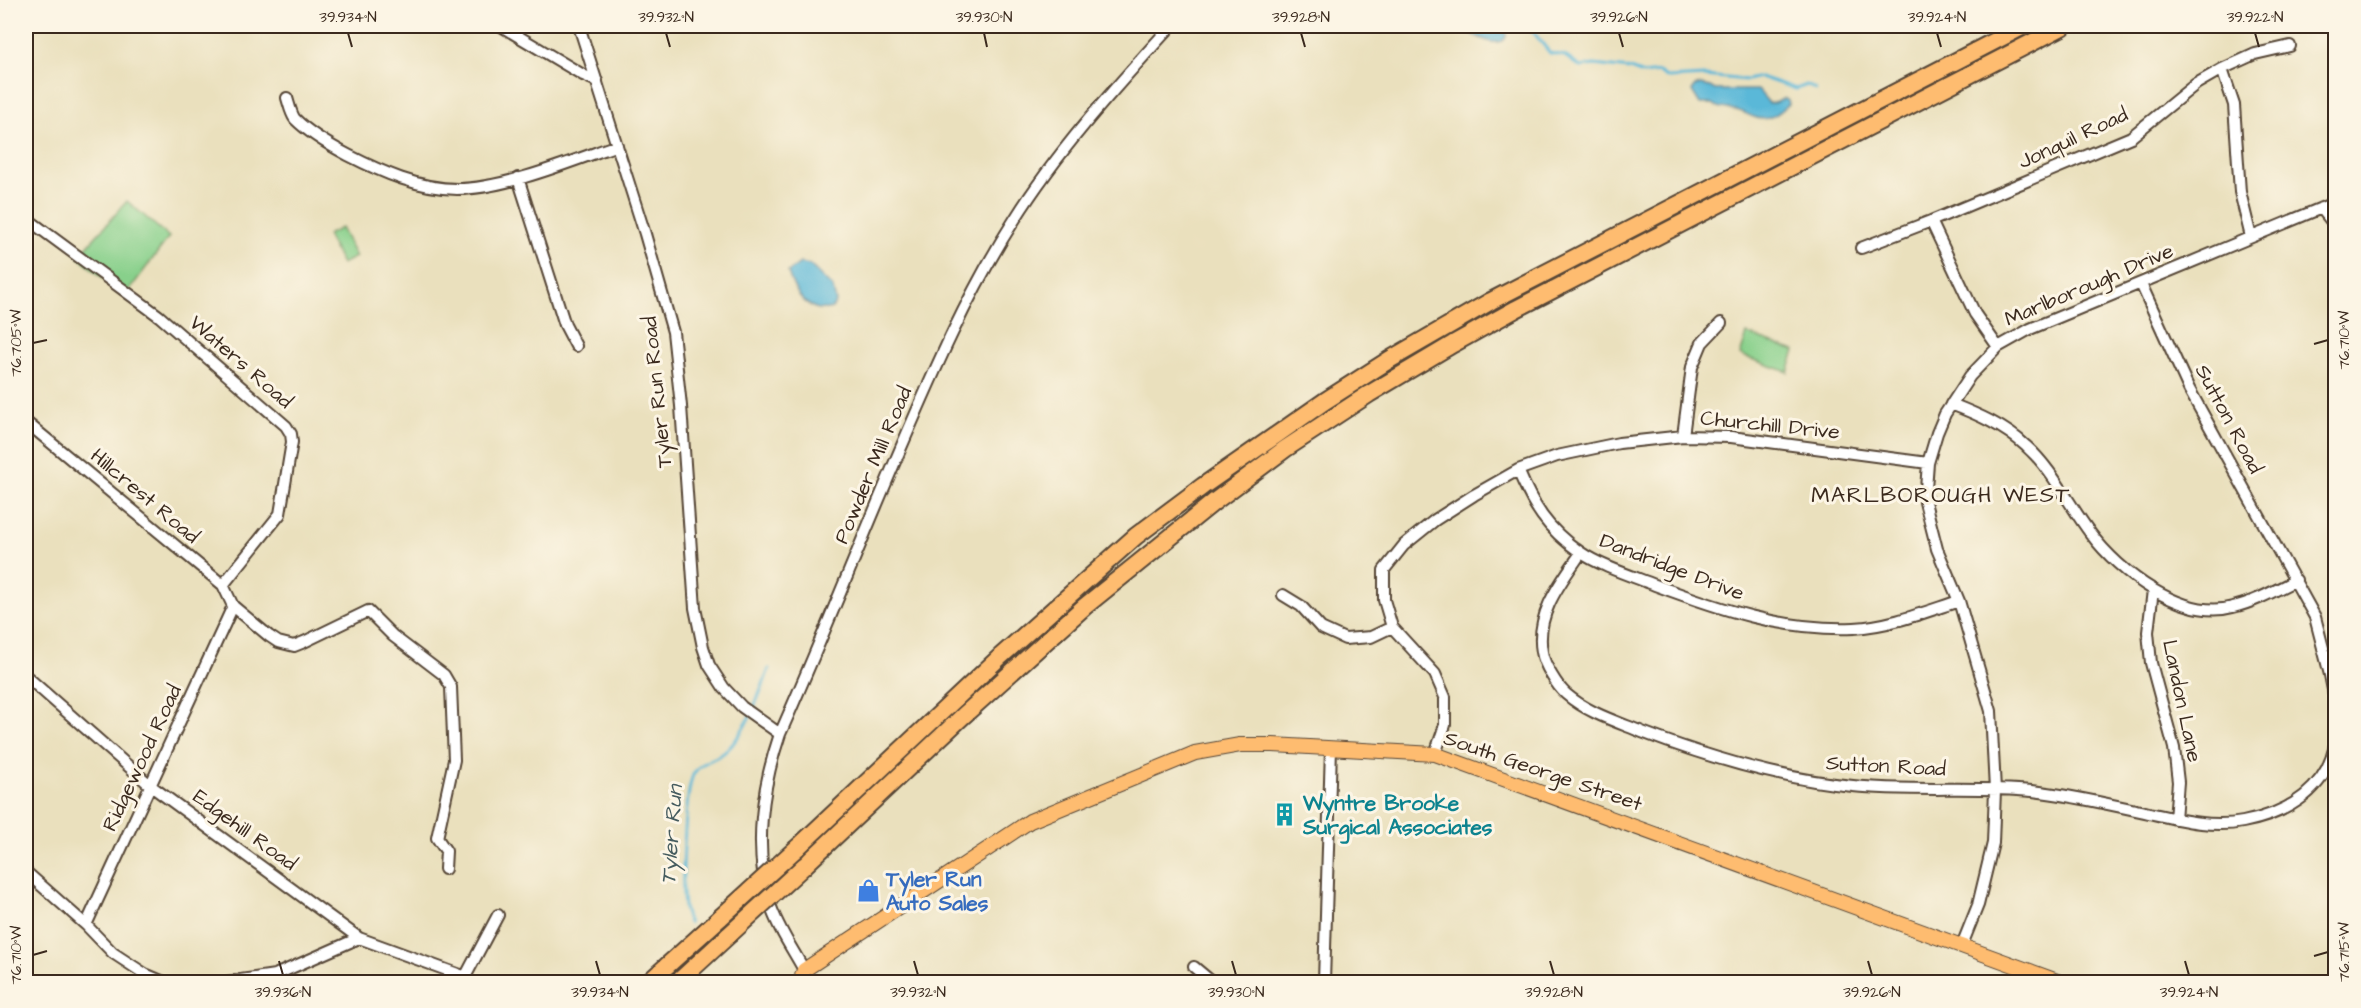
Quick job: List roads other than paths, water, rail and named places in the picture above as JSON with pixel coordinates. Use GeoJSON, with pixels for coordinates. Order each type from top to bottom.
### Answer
{"type":"FeatureCollection","features":[{"type":"Feature","properties":{"kind":"highway"},"geometry":{"type":"LineString","coordinates":[[649,982],[797,848],[1001,656],[1136,536],[1325,401],[1389,360],[1491,301],[2024,26]]}},
{"type":"Feature","properties":{"kind":"highway"},"geometry":{"type":"LineString","coordinates":[[678,982],[963,717],[1110,585],[1285,449],[1388,383],[1516,309],[2064,26]]}},
{"type":"Feature","properties":{"kind":"main road","name":"South George Street"},"geometry":{"type":"LineString","coordinates":[[802,976],[1030,821],[1195,753],[1240,745],[1435,754],[2061,982]]}},
{"type":"Feature","properties":{"kind":"street"},"geometry":{"type":"LineString","coordinates":[[501,26],[572,69],[597,81]]}},
{"type":"Feature","properties":{"kind":"street","name":"Tyler Run Road"},"geometry":{"type":"LineString","coordinates":[[579,26],[673,332],[681,406],[695,608],[702,647],[709,664],[724,688],[746,709],[780,734]]}},
{"type":"Feature","properties":{"kind":"street","name":"Powder Mill Road"},"geometry":{"type":"LineString","coordinates":[[802,976],[770,903],[763,872],[762,816],[772,758],[780,734],[913,418],[957,322],[986,266],[1015,218],[1058,157],[1101,104],[1172,26]]}},
{"type":"Feature","properties":{"kind":"street","name":"Jonquil Road"},"geometry":{"type":"LineString","coordinates":[[1861,248],[2131,137],[2196,84],[2222,69],[2255,54],[2290,46]]}},
{"type":"Feature","properties":{"kind":"street"},"geometry":{"type":"LineString","coordinates":[[2222,69],[2234,105],[2240,192],[2251,237]]}},
{"type":"Feature","properties":{"kind":"street"},"geometry":{"type":"LineString","coordinates":[[287,98],[294,118],[337,149],[370,166],[404,179],[455,189],[479,187],[518,178],[617,145]]}},
{"type":"Feature","properties":{"kind":"street"},"geometry":{"type":"LineString","coordinates":[[518,178],[565,325],[576,346]]}},
{"type":"Feature","properties":{"kind":"street","name":"Marlborough Drive"},"geometry":{"type":"LineString","coordinates":[[1962,945],[1977,905],[1993,843],[1995,790],[1991,711],[1959,601],[1937,549],[1926,502],[1928,464],[1937,433],[1951,404],[1970,376],[1998,347],[2030,329],[2336,202]]}},
{"type":"Feature","properties":{"kind":"street"},"geometry":{"type":"LineString","coordinates":[[2321,208],[2336,227]]}},
{"type":"Feature","properties":{"kind":"street","name":"Waters Road"},"geometry":{"type":"LineString","coordinates":[[26,218],[159,316],[286,426],[291,434],[288,470],[280,514],[223,585]]}},
{"type":"Feature","properties":{"kind":"street"},"geometry":{"type":"LineString","coordinates":[[1931,221],[1975,314],[1998,347]]}},
{"type":"Feature","properties":{"kind":"street","name":"Sutton Road"},"geometry":{"type":"LineString","coordinates":[[2141,284],[2189,389],[2315,617],[2336,705]]}},
{"type":"Feature","properties":{"kind":"street"},"geometry":{"type":"LineString","coordinates":[[1683,436],[1692,367],[1702,343],[1721,323]]}},
{"type":"Feature","properties":{"kind":"street"},"geometry":{"type":"LineString","coordinates":[[1951,404],[2000,427],[2027,446],[2113,562],[2153,591],[2212,610],[2233,608],[2296,580]]}},
{"type":"Feature","properties":{"kind":"street","name":"Hillcrest Road"},"geometry":{"type":"LineString","coordinates":[[26,422],[223,585],[233,606]]}},
{"type":"Feature","properties":{"kind":"street","name":"Churchill Drive"},"geometry":{"type":"LineString","coordinates":[[1435,754],[1445,725],[1445,697],[1435,675],[1392,627],[1384,600],[1384,570],[1404,545],[1435,520],[1518,470],[1557,456],[1619,443],[1683,436],[1731,437],[1928,464]]}},
{"type":"Feature","properties":{"kind":"street","name":"Dandridge Drive"},"geometry":{"type":"LineString","coordinates":[[1518,470],[1530,500],[1547,524],[1581,553],[1632,577],[1729,612],[1805,627],[1854,628],[1893,623],[1959,601]]}},
{"type":"Feature","properties":{"kind":"street","name":"Sutton Road"},"geometry":{"type":"LineString","coordinates":[[1581,553],[1551,597],[1541,629],[1542,653],[1564,693],[1593,713],[1695,752],[1793,778],[1856,786],[2033,791],[2079,798],[2175,819],[2213,824],[2240,823],[2267,816],[2289,806],[2316,787],[2333,758],[2336,739]]}},
{"type":"Feature","properties":{"kind":"street","name":"Landon Lane"},"geometry":{"type":"LineString","coordinates":[[2153,591],[2148,632],[2151,663],[2174,748],[2178,782],[2175,819]]}},
{"type":"Feature","properties":{"kind":"street"},"geometry":{"type":"LineString","coordinates":[[1283,595],[1301,606],[1321,628],[1345,639],[1371,636],[1392,627]]}},
{"type":"Feature","properties":{"kind":"street"},"geometry":{"type":"LineString","coordinates":[[233,606],[278,642],[294,646],[324,634],[368,611],[393,636],[444,675],[451,687],[454,740],[454,760],[437,838],[446,851],[445,869]]}},
{"type":"Feature","properties":{"kind":"street","name":"Ridgewood Road"},"geometry":{"type":"LineString","coordinates":[[86,925],[233,606]]}},
{"type":"Feature","properties":{"kind":"street","name":"Edgehill Road"},"geometry":{"type":"LineString","coordinates":[[26,676],[151,786],[359,938],[464,980]]}},
{"type":"Feature","properties":{"kind":"street"},"geometry":{"type":"LineString","coordinates":[[1324,982],[1331,748]]}},
{"type":"Feature","properties":{"kind":"street"},"geometry":{"type":"LineString","coordinates":[[26,872],[86,925],[113,953],[145,974],[164,982]]}},
{"type":"Feature","properties":{"kind":"street"},"geometry":{"type":"LineString","coordinates":[[464,980],[498,915]]}},
{"type":"Feature","properties":{"kind":"street"},"geometry":{"type":"LineString","coordinates":[[226,982],[275,975],[359,938]]}},
{"type":"Feature","properties":{"kind":"street"},"geometry":{"type":"LineString","coordinates":[[1194,967],[1212,982]]}},
{"type":"Feature","properties":{"kind":"water"},"geometry":{"type":"Polygon","coordinates":[[[1435,26],[1498,26],[1505,31],[1506,37],[1500,41],[1491,42],[1468,33],[1441,31],[1435,26]]]}},
{"type":"Feature","properties":{"kind":"water"},"geometry":{"type":"Polygon","coordinates":[[[1701,85],[1715,90],[1758,90],[1769,103],[1785,98],[1789,104],[1769,118],[1759,119],[1713,104],[1700,104],[1692,91],[1694,87],[1701,85]]]}},
{"type":"Feature","properties":{"kind":"water"},"geometry":{"type":"Polygon","coordinates":[[[800,263],[810,265],[833,288],[836,302],[832,308],[816,308],[809,305],[798,294],[788,272],[800,263]]]}},
{"type":"Feature","properties":{"kind":"waterway"},"geometry":{"type":"LineString","coordinates":[[1521,26],[1534,33],[1550,53],[1565,56],[1580,67],[1594,65],[1630,69],[1643,74],[1659,72],[1668,78],[1705,76],[1747,80],[1760,77],[1796,89],[1807,85],[1816,90]]}},
{"type":"Feature","properties":{"kind":"waterway","name":"Tyler Run"},"geometry":{"type":"LineString","coordinates":[[689,923],[684,908],[683,879],[684,838],[691,782],[697,769],[727,750],[741,733],[769,669]]}},
{"type":"Feature","properties":{"kind":"place","name":"Wyntre Brooke Surgical Associates"},"geometry":{"type":"Point","coordinates":[1285,815]}},
{"type":"Feature","properties":{"kind":"place","name":"Tyler Run Auto Sales"},"geometry":{"type":"Point","coordinates":[868,891]}},
{"type":"Feature","properties":{"kind":"district","name":"MARLBOROUGH WEST"},"geometry":{"type":"Point","coordinates":[1941,495]}}]}
